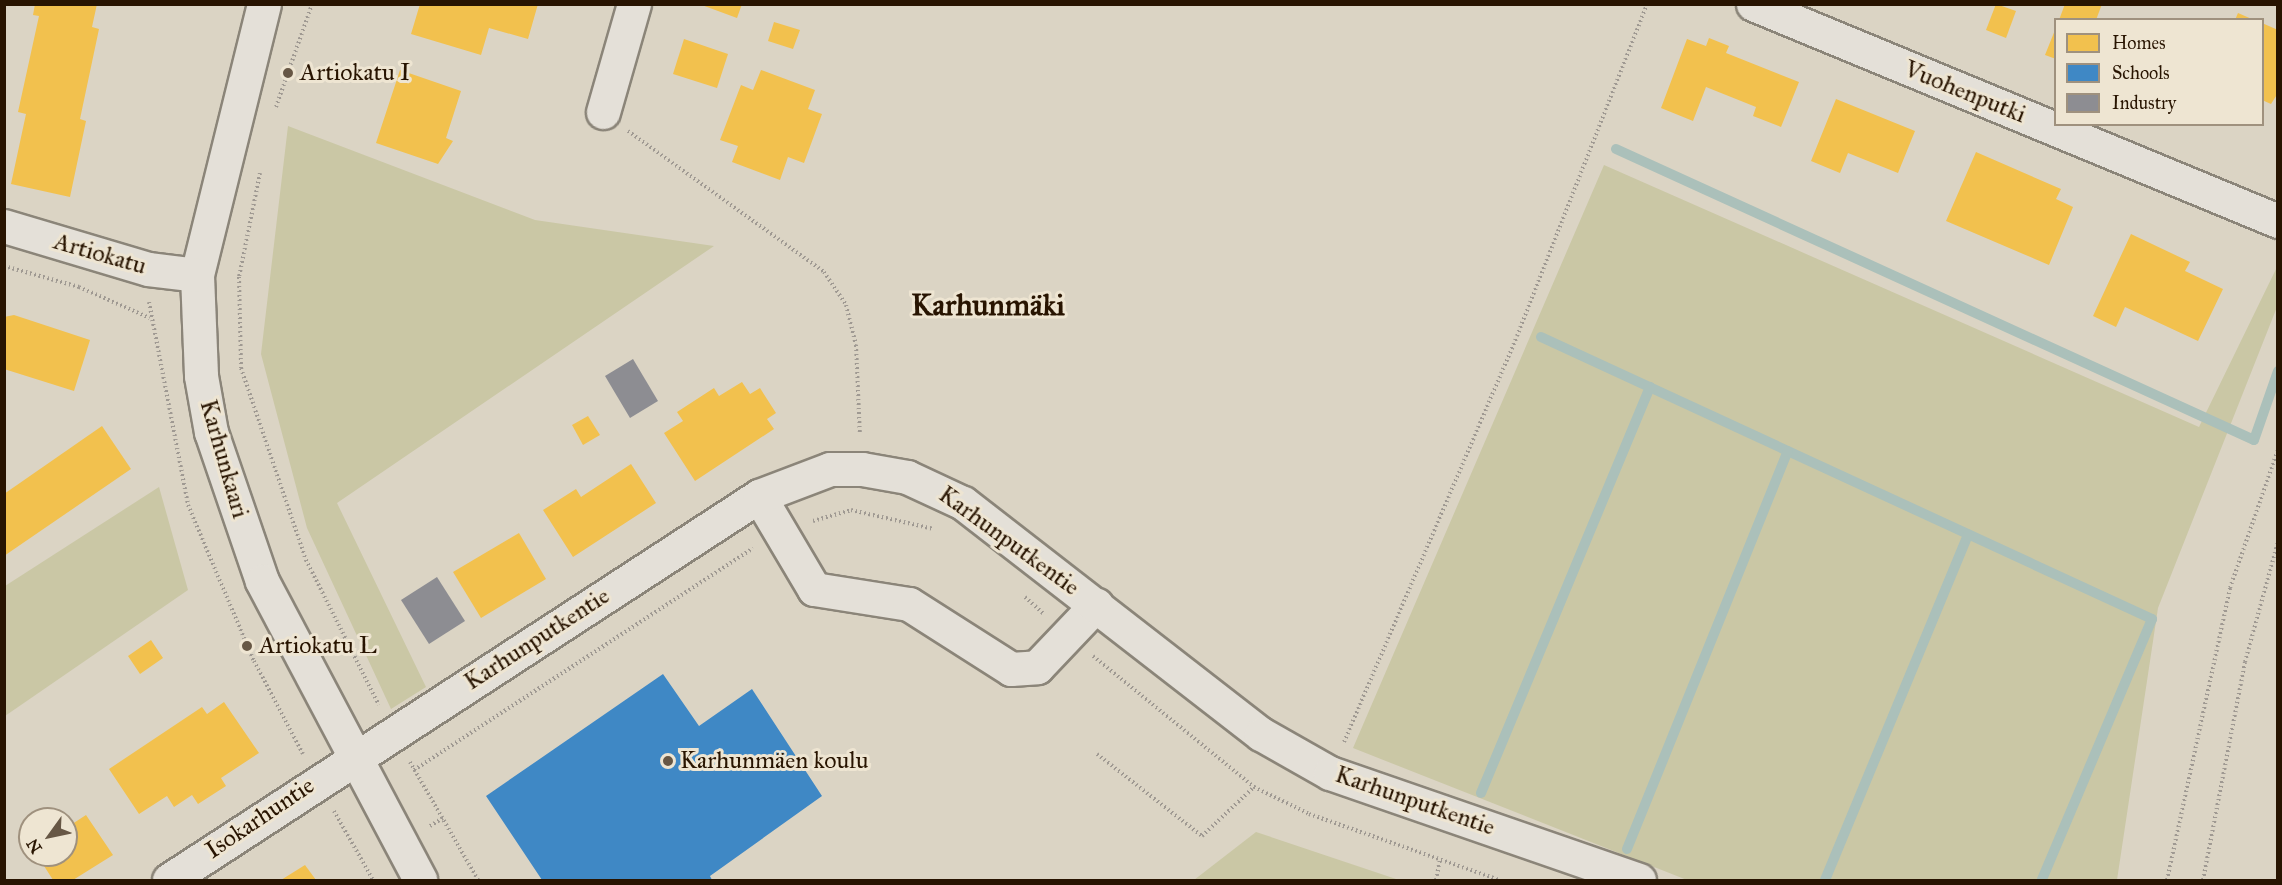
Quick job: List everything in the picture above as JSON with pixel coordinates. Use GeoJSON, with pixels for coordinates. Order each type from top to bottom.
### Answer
{"type":"FeatureCollection","features":[{"type":"Feature","properties":{"kind":"street","name":"Karhunkaari"},"geometry":{"type":"LineString","coordinates":[[264,4],[197,275],[201,376],[226,481],[262,581],[352,758],[420,880]]}},
{"type":"Feature","properties":{"kind":"street"},"geometry":{"type":"LineString","coordinates":[[603,112],[634,4]]}},
{"type":"Feature","properties":{"kind":"street","name":"Vuohenputki"},"geometry":{"type":"LineString","coordinates":[[1753,4],[2277,220]]}},
{"type":"Feature","properties":{"kind":"street","name":"Artiokatu"},"geometry":{"type":"LineString","coordinates":[[4,226],[148,269],[197,275]]}},
{"type":"Feature","properties":{"kind":"street","name":"Karhunputkentie"},"geometry":{"type":"LineString","coordinates":[[352,758],[759,496],[830,469],[862,468],[938,488],[1096,605],[1261,734],[1330,773],[1639,880]]}},
{"type":"Feature","properties":{"kind":"street"},"geometry":{"type":"LineString","coordinates":[[759,496],[814,590],[909,604],[1011,669],[1037,667],[1096,605]]}},
{"type":"Feature","properties":{"kind":"street","name":"Isokarhuntie"},"geometry":{"type":"LineString","coordinates":[[169,880],[352,758]]}},
{"type":"Feature","properties":{"kind":"path"},"geometry":{"type":"LineString","coordinates":[[273,115],[312,4]]}},
{"type":"Feature","properties":{"kind":"path"},"geometry":{"type":"LineString","coordinates":[[1310,814],[1330,773],[1517,336],[1647,4]]}},
{"type":"Feature","properties":{"kind":"path"},"geometry":{"type":"LineString","coordinates":[[603,112],[824,272],[846,305],[856,345],[862,468]]}},
{"type":"Feature","properties":{"kind":"path"},"geometry":{"type":"LineString","coordinates":[[262,161],[239,277],[241,368],[306,560],[393,733],[478,880]]}},
{"type":"Feature","properties":{"kind":"path"},"geometry":{"type":"LineString","coordinates":[[4,266],[79,288],[150,318]]}},
{"type":"Feature","properties":{"kind":"path"},"geometry":{"type":"LineString","coordinates":[[2167,880],[2230,588],[2277,449]]}},
{"type":"Feature","properties":{"kind":"path"},"geometry":{"type":"LineString","coordinates":[[2203,880],[2245,662],[2277,541]]}},
{"type":"Feature","properties":{"kind":"path"},"geometry":{"type":"LineString","coordinates":[[1097,754],[1202,836],[1254,787]]}},
{"type":"Feature","properties":{"kind":"path"},"geometry":{"type":"LineString","coordinates":[[1436,880],[1440,859]]}},
{"type":"Feature","properties":{"kind":"shaded area"},"geometry":{"type":"Polygon","coordinates":[[[288,126],[535,220],[714,246],[337,503],[426,687],[391,709],[307,528],[261,354],[288,126]]]}},
{"type":"Feature","properties":{"kind":"shaded area"},"geometry":{"type":"Polygon","coordinates":[[[1604,165],[2199,427],[2277,267],[2277,307],[2158,608],[2117,880],[1687,880],[1353,748],[1604,165]]]}},
{"type":"Feature","properties":{"kind":"shaded area"},"geometry":{"type":"Polygon","coordinates":[[[159,487],[188,590],[5,716],[5,586],[159,487]]]}},
{"type":"Feature","properties":{"kind":"shaded area"},"geometry":{"type":"Polygon","coordinates":[[[1256,832],[1399,880],[1194,880],[1256,832]]]}},
{"type":"Feature","properties":{"kind":"building: Homes"},"geometry":{"type":"Polygon","coordinates":[[[35,4],[97,4],[92,27],[99,29],[80,119],[86,121],[70,197],[11,184],[26,114],[18,112],[39,16],[33,15],[35,4]]]}},
{"type":"Feature","properties":{"kind":"building: Homes"},"geometry":{"type":"Polygon","coordinates":[[[420,4],[538,4],[528,39],[489,28],[481,55],[411,34],[420,4]]]}},
{"type":"Feature","properties":{"kind":"building: Homes"},"geometry":{"type":"Polygon","coordinates":[[[699,4],[742,4],[737,18],[699,4]]]}},
{"type":"Feature","properties":{"kind":"building: Homes"},"geometry":{"type":"Polygon","coordinates":[[[1996,4],[2016,11],[2006,38],[1986,30],[1996,4]]]}},
{"type":"Feature","properties":{"kind":"building: Homes"},"geometry":{"type":"Polygon","coordinates":[[[2065,4],[2102,4],[2097,18],[2060,18],[2065,4]]]}},
{"type":"Feature","properties":{"kind":"building: Homes"},"geometry":{"type":"Polygon","coordinates":[[[2238,13],[2249,18],[2236,18],[2238,13]]]}},
{"type":"Feature","properties":{"kind":"building: Homes"},"geometry":{"type":"Polygon","coordinates":[[[774,22],[800,30],[793,49],[768,41],[774,22]]]}},
{"type":"Feature","properties":{"kind":"building: Homes"},"geometry":{"type":"Polygon","coordinates":[[[2264,24],[2278,30],[2278,93],[2271,104],[2264,101],[2264,24]]]}},
{"type":"Feature","properties":{"kind":"building: Homes"},"geometry":{"type":"Polygon","coordinates":[[[2054,32],[2054,58],[2045,55],[2054,32]]]}},
{"type":"Feature","properties":{"kind":"building: Homes"},"geometry":{"type":"Polygon","coordinates":[[[1709,38],[1729,46],[1726,53],[1799,82],[1781,127],[1753,116],[1756,107],[1706,87],[1693,121],[1661,108],[1687,39],[1706,46],[1709,38]]]}},
{"type":"Feature","properties":{"kind":"building: Homes"},"geometry":{"type":"Polygon","coordinates":[[[684,39],[728,54],[717,88],[673,74],[684,39]]]}},
{"type":"Feature","properties":{"kind":"building: Homes"},"geometry":{"type":"Polygon","coordinates":[[[400,70],[461,91],[446,138],[453,141],[438,164],[376,143],[400,70]]]}},
{"type":"Feature","properties":{"kind":"building: Homes"},"geometry":{"type":"Polygon","coordinates":[[[761,70],[815,90],[808,109],[822,114],[804,163],[788,157],[780,180],[732,162],[738,146],[720,140],[741,85],[753,90],[761,70]]]}},
{"type":"Feature","properties":{"kind":"building: Homes"},"geometry":{"type":"Polygon","coordinates":[[[1836,99],[1915,131],[1898,173],[1848,153],[1840,173],[1811,161],[1836,99]]]}},
{"type":"Feature","properties":{"kind":"building: Homes"},"geometry":{"type":"Polygon","coordinates":[[[1976,152],[2061,189],[2056,199],[2073,207],[2049,265],[1946,221],[1976,152]]]}},
{"type":"Feature","properties":{"kind":"building: Homes"},"geometry":{"type":"Polygon","coordinates":[[[2131,234],[2190,262],[2185,271],[2223,289],[2198,341],[2125,307],[2116,327],[2093,316],[2131,234]]]}},
{"type":"Feature","properties":{"kind":"building: Homes"},"geometry":{"type":"Polygon","coordinates":[[[14,315],[90,340],[74,391],[4,369],[4,317],[14,315]]]}},
{"type":"Feature","properties":{"kind":"building: Homes"},"geometry":{"type":"Polygon","coordinates":[[[742,382],[750,394],[760,388],[776,413],[767,419],[774,429],[695,481],[664,433],[683,421],[677,412],[714,388],[719,396],[742,382]]]}},
{"type":"Feature","properties":{"kind":"building: Homes"},"geometry":{"type":"Polygon","coordinates":[[[588,416],[600,435],[583,445],[572,425],[588,416]]]}},
{"type":"Feature","properties":{"kind":"building: Homes"},"geometry":{"type":"Polygon","coordinates":[[[102,426],[131,469],[4,556],[4,494],[102,426]]]}},
{"type":"Feature","properties":{"kind":"building: Homes"},"geometry":{"type":"Polygon","coordinates":[[[631,464],[656,503],[573,557],[543,510],[576,489],[581,497],[631,464]]]}},
{"type":"Feature","properties":{"kind":"building: Homes"},"geometry":{"type":"Polygon","coordinates":[[[519,533],[546,579],[481,618],[453,572],[519,533]]]}},
{"type":"Feature","properties":{"kind":"building: Homes"},"geometry":{"type":"Polygon","coordinates":[[[151,640],[163,658],[140,674],[128,656],[151,640]]]}},
{"type":"Feature","properties":{"kind":"building: Homes"},"geometry":{"type":"Polygon","coordinates":[[[224,702],[259,753],[221,778],[226,786],[198,804],[192,795],[174,807],[167,796],[139,814],[109,769],[202,707],[207,714],[224,702]]]}},
{"type":"Feature","properties":{"kind":"building: Homes"},"geometry":{"type":"Polygon","coordinates":[[[86,815],[113,855],[73,880],[53,880],[45,867],[78,867],[78,820],[86,815]]]}},
{"type":"Feature","properties":{"kind":"building: Homes"},"geometry":{"type":"Polygon","coordinates":[[[305,865],[316,880],[281,880],[305,865]]]}},
{"type":"Feature","properties":{"kind":"building: Schools","name":"Karhunmäen koulu"},"geometry":{"type":"Polygon","coordinates":[[[663,674],[699,726],[752,689],[822,796],[710,876],[712,880],[542,880],[486,796],[663,674]]]}},
{"type":"Feature","properties":{"kind":"building: Industry"},"geometry":{"type":"Polygon","coordinates":[[[633,359],[658,401],[630,418],[605,376],[633,359]]]}},
{"type":"Feature","properties":{"kind":"building: Industry"},"geometry":{"type":"Polygon","coordinates":[[[437,577],[465,621],[429,644],[401,600],[437,577]]]}},
{"type":"Feature","properties":{"kind":"waterway"},"geometry":{"type":"LineString","coordinates":[[1616,149],[2254,440],[2278,371]]}},
{"type":"Feature","properties":{"kind":"waterway"},"geometry":{"type":"LineString","coordinates":[[1541,337],[2152,619],[2042,880]]}},
{"type":"Feature","properties":{"kind":"waterway"},"geometry":{"type":"LineString","coordinates":[[1481,793],[1650,387]]}},
{"type":"Feature","properties":{"kind":"waterway"},"geometry":{"type":"LineString","coordinates":[[1627,849],[1788,451]]}},
{"type":"Feature","properties":{"kind":"waterway"},"geometry":{"type":"LineString","coordinates":[[1825,880],[1968,534]]}},
{"type":"Feature","properties":{"kind":"place","name":"Artiokatu I"},"geometry":{"type":"Point","coordinates":[288,73]}},
{"type":"Feature","properties":{"kind":"place","name":"Artiokatu L"},"geometry":{"type":"Point","coordinates":[247,646]}},
{"type":"Feature","properties":{"kind":"place","name":"Karhunmäen koulu"},"geometry":{"type":"Point","coordinates":[668,761]}},
{"type":"Feature","properties":{"kind":"district","name":"Karhunmäki"},"geometry":{"type":"Point","coordinates":[988,305]}}]}
